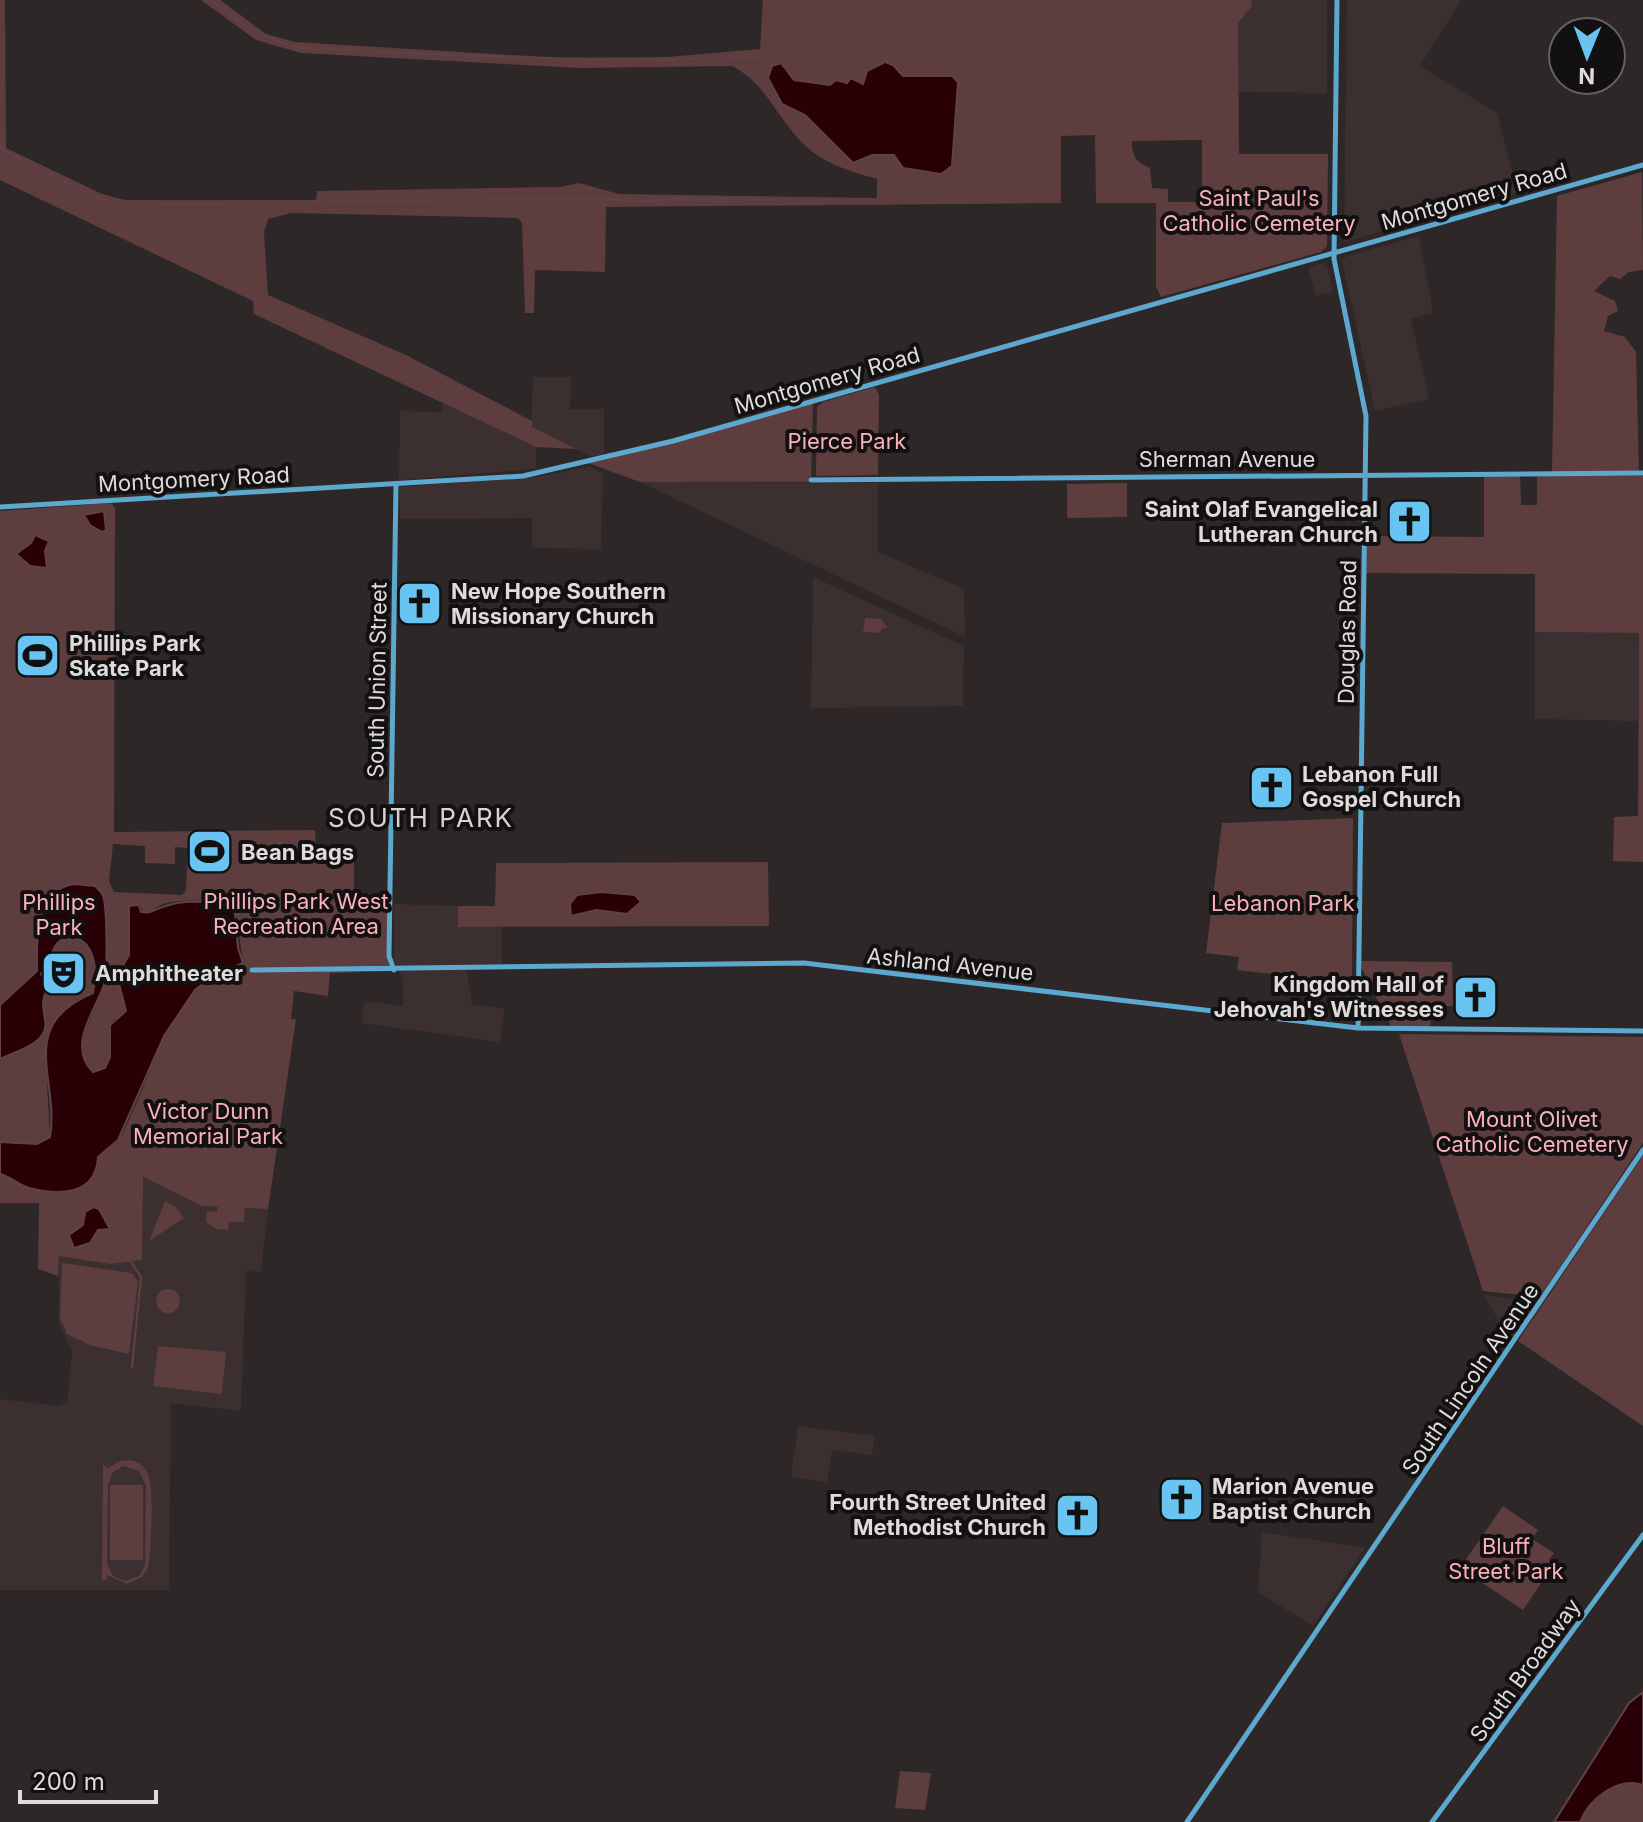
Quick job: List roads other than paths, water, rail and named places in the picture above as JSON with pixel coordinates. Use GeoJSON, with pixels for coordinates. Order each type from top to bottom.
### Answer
{"type":"FeatureCollection","features":[{"type":"Feature","properties":{"kind":"street","name":"Douglas Road"},"geometry":{"type":"LineString","coordinates":[[1337,0],[1334,253],[1366,416],[1358,1028]]}},
{"type":"Feature","properties":{"kind":"street","name":"Montgomery Road"},"geometry":{"type":"LineString","coordinates":[[0,507],[523,476],[588,463],[1643,165]]}},
{"type":"Feature","properties":{"kind":"street","name":"Sherman Avenue"},"geometry":{"type":"LineString","coordinates":[[811,480],[1643,473]]}},
{"type":"Feature","properties":{"kind":"street","name":"South Union Street"},"geometry":{"type":"LineString","coordinates":[[394,971],[389,956],[396,484]]}},
{"type":"Feature","properties":{"kind":"street","name":"Ashland Avenue"},"geometry":{"type":"LineString","coordinates":[[252,970],[394,971],[804,963],[1358,1028],[1643,1031]]}},
{"type":"Feature","properties":{"kind":"street","name":"South Lincoln Avenue"},"geometry":{"type":"LineString","coordinates":[[1187,1822],[1643,1150]]}},
{"type":"Feature","properties":{"kind":"street","name":"South Broadway"},"geometry":{"type":"LineString","coordinates":[[1432,1822],[1643,1535]]}},
{"type":"Feature","properties":{"kind":"waterway"},"geometry":{"type":"LineString","coordinates":[[211,0],[254,30],[303,48],[591,59],[765,57]]}},
{"type":"Feature","properties":{"kind":"waterway"},"geometry":{"type":"LineString","coordinates":[[0,144],[4,151],[99,198],[125,205],[604,198],[638,202],[679,198],[775,200]]}},
{"type":"Feature","properties":{"kind":"waterway"},"geometry":{"type":"LineString","coordinates":[[123,1250],[141,1277],[132,1367]]}},
{"type":"Feature","properties":{"kind":"place","name":"Saint Olaf Evangelical Lutheran Church"},"geometry":{"type":"Point","coordinates":[1409,522]}},
{"type":"Feature","properties":{"kind":"place","name":"New Hope Southern Missionary Church"},"geometry":{"type":"Point","coordinates":[420,604]}},
{"type":"Feature","properties":{"kind":"place","name":"Phillips Park Skate Park"},"geometry":{"type":"Point","coordinates":[38,656]}},
{"type":"Feature","properties":{"kind":"place","name":"Lebanon Full Gospel Church"},"geometry":{"type":"Point","coordinates":[1271,787]}},
{"type":"Feature","properties":{"kind":"place","name":"Bean Bags"},"geometry":{"type":"Point","coordinates":[210,852]}},
{"type":"Feature","properties":{"kind":"place","name":"Amphitheater"},"geometry":{"type":"Point","coordinates":[64,973]}},
{"type":"Feature","properties":{"kind":"place","name":"Kingdom Hall of Jehovah's Witnesses"},"geometry":{"type":"Point","coordinates":[1475,997]}},
{"type":"Feature","properties":{"kind":"place","name":"Marion Avenue Baptist Church"},"geometry":{"type":"Point","coordinates":[1181,1499]}},
{"type":"Feature","properties":{"kind":"place","name":"Fourth Street United Methodist Church"},"geometry":{"type":"Point","coordinates":[1077,1515]}},
{"type":"Feature","properties":{"kind":"district","name":"SOUTH PARK"},"geometry":{"type":"Point","coordinates":[421,817]}},
{"type":"Feature","properties":{"kind":"park label","name":"Saint Paul's Catholic Cemetery"},"geometry":{"type":"Point","coordinates":[1259,210]}},
{"type":"Feature","properties":{"kind":"park label","name":"Pierce Park"},"geometry":{"type":"Point","coordinates":[847,441]}},
{"type":"Feature","properties":{"kind":"park label","name":"Lebanon Park"},"geometry":{"type":"Point","coordinates":[1283,903]}},
{"type":"Feature","properties":{"kind":"park label","name":"Phillips Park"},"geometry":{"type":"Point","coordinates":[59,914]}},
{"type":"Feature","properties":{"kind":"park label","name":"Phillips Park West Recreation Area"},"geometry":{"type":"Point","coordinates":[296,914]}},
{"type":"Feature","properties":{"kind":"park label","name":"Victor Dunn Memorial Park"},"geometry":{"type":"Point","coordinates":[208,1124]}},
{"type":"Feature","properties":{"kind":"park label","name":"Mount Olivet Catholic Cemetery"},"geometry":{"type":"Point","coordinates":[1532,1132]}},
{"type":"Feature","properties":{"kind":"park label","name":"Bluff Street Park"},"geometry":{"type":"Point","coordinates":[1506,1558]}}]}
